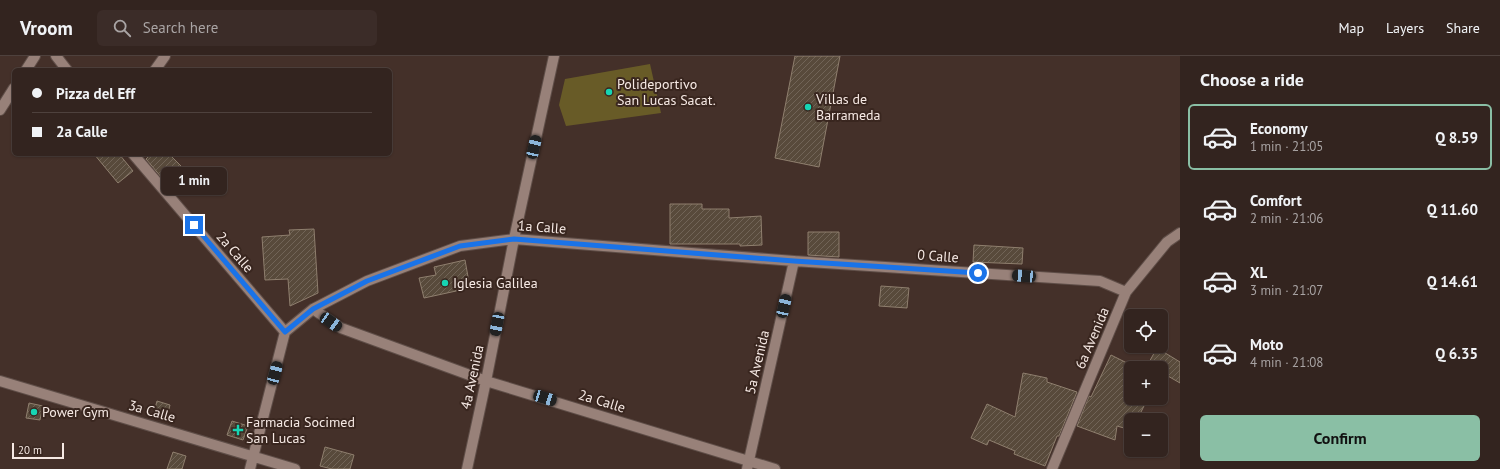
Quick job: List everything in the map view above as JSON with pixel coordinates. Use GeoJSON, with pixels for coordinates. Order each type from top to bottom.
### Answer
{"type":"FeatureCollection","features":[{"type":"Feature","properties":{"kind":"street"},"geometry":{"type":"LineString","coordinates":[[27,68],[35,56]]}},
{"type":"Feature","properties":{"kind":"street"},"geometry":{"type":"LineString","coordinates":[[56,56],[65,68]]}},
{"type":"Feature","properties":{"kind":"street"},"geometry":{"type":"LineString","coordinates":[[156,68],[165,56]]}},
{"type":"Feature","properties":{"kind":"street","name":"4a Avenida"},"geometry":{"type":"LineString","coordinates":[[467,469],[514,239],[554,56]]}},
{"type":"Feature","properties":{"kind":"street"},"geometry":{"type":"LineString","coordinates":[[0,110],[12,91]]}},
{"type":"Feature","properties":{"kind":"street","name":"2a Calle"},"geometry":{"type":"LineString","coordinates":[[135,156],[285,332]]}},
{"type":"Feature","properties":{"kind":"street","name":"6a Avenida"},"geometry":{"type":"LineString","coordinates":[[1052,469],[1126,292],[1168,242],[1180,233]]}},
{"type":"Feature","properties":{"kind":"street","name":"1a Calle"},"geometry":{"type":"LineString","coordinates":[[285,332],[313,309],[367,281],[460,246],[514,239],[794,261]]}},
{"type":"Feature","properties":{"kind":"street","name":"0 Calle"},"geometry":{"type":"LineString","coordinates":[[794,261],[1100,281],[1126,292]]}},
{"type":"Feature","properties":{"kind":"street","name":"5a Avenida"},"geometry":{"type":"LineString","coordinates":[[748,465],[794,261]]}},
{"type":"Feature","properties":{"kind":"street","name":"2a Calle"},"geometry":{"type":"LineString","coordinates":[[313,309],[341,328],[486,381],[748,465],[776,469]]}},
{"type":"Feature","properties":{"kind":"street"},"geometry":{"type":"LineString","coordinates":[[250,469],[285,332]]}},
{"type":"Feature","properties":{"kind":"street","name":"3a Calle"},"geometry":{"type":"LineString","coordinates":[[0,381],[295,469]]}},
{"type":"Feature","properties":{"kind":"shaded area","name":"Polideportivo San Lucas Sacat."},"geometry":{"type":"Polygon","coordinates":[[[650,64],[661,113],[566,126],[559,105],[565,79],[650,64]]]}},
{"type":"Feature","properties":{"kind":"building","name":"Villas de Barrameda"},"geometry":{"type":"Polygon","coordinates":[[[795,56],[840,56],[819,167],[775,158],[795,56]]]}},
{"type":"Feature","properties":{"kind":"building"},"geometry":{"type":"Polygon","coordinates":[[[96,156],[121,156],[133,171],[118,183],[96,156]]]}},
{"type":"Feature","properties":{"kind":"building"},"geometry":{"type":"Polygon","coordinates":[[[149,156],[171,156],[183,168],[167,184],[146,159],[149,156]]]}},
{"type":"Feature","properties":{"kind":"building"},"geometry":{"type":"Polygon","coordinates":[[[670,204],[702,204],[702,209],[729,209],[729,218],[761,216],[762,245],[740,246],[740,244],[670,244],[670,204]]]}},
{"type":"Feature","properties":{"kind":"building"},"geometry":{"type":"Polygon","coordinates":[[[314,229],[318,293],[290,306],[288,279],[265,280],[262,237],[290,235],[289,230],[314,229]]]}},
{"type":"Feature","properties":{"kind":"building"},"geometry":{"type":"Polygon","coordinates":[[[808,232],[839,232],[839,257],[808,255],[808,232]]]}},
{"type":"Feature","properties":{"kind":"building"},"geometry":{"type":"Polygon","coordinates":[[[974,245],[1023,248],[1022,264],[973,262],[974,245]]]}},
{"type":"Feature","properties":{"kind":"building","name":"Iglesia Galilea"},"geometry":{"type":"Polygon","coordinates":[[[465,260],[470,288],[424,298],[419,278],[436,275],[434,267],[465,260]]]}},
{"type":"Feature","properties":{"kind":"building"},"geometry":{"type":"Polygon","coordinates":[[[881,286],[909,288],[907,308],[879,306],[881,286]]]}},
{"type":"Feature","properties":{"kind":"building"},"geometry":{"type":"Polygon","coordinates":[[[1154,353],[1165,353],[1180,362],[1180,383],[1168,376],[1168,361],[1150,361],[1154,353]]]}},
{"type":"Feature","properties":{"kind":"building"},"geometry":{"type":"Polygon","coordinates":[[[1111,355],[1124,362],[1124,405],[1144,405],[1140,413],[1124,413],[1124,428],[1117,426],[1115,440],[1077,426],[1089,396],[1091,397],[1111,355]]]}},
{"type":"Feature","properties":{"kind":"building"},"geometry":{"type":"Polygon","coordinates":[[[1023,373],[1047,378],[1047,382],[1077,392],[1045,466],[1014,454],[1015,451],[989,440],[987,445],[971,438],[987,404],[1015,417],[1023,373]]]}},
{"type":"Feature","properties":{"kind":"building"},"geometry":{"type":"Polygon","coordinates":[[[157,401],[170,405],[166,420],[153,416],[157,401]]]}},
{"type":"Feature","properties":{"kind":"building","name":"Power Gym"},"geometry":{"type":"Polygon","coordinates":[[[29,403],[43,406],[40,420],[26,418],[29,403]]]}},
{"type":"Feature","properties":{"kind":"building","name":"Farmacia Socimed San Lucas"},"geometry":{"type":"Polygon","coordinates":[[[232,421],[248,426],[243,440],[227,435],[232,421]]]}},
{"type":"Feature","properties":{"kind":"building"},"geometry":{"type":"Polygon","coordinates":[[[325,447],[354,455],[350,469],[332,469],[320,466],[325,447]]]}},
{"type":"Feature","properties":{"kind":"building"},"geometry":{"type":"Polygon","coordinates":[[[173,452],[186,456],[182,469],[167,469],[173,452]]]}},
{"type":"Feature","properties":{"kind":"place","name":"Polideportivo San Lucas Sacat."},"geometry":{"type":"Point","coordinates":[609,92]}},
{"type":"Feature","properties":{"kind":"place","name":"Villas de Barrameda"},"geometry":{"type":"Point","coordinates":[808,107]}},
{"type":"Feature","properties":{"kind":"place","name":"Iglesia Galilea"},"geometry":{"type":"Point","coordinates":[445,283]}},
{"type":"Feature","properties":{"kind":"place","name":"Power Gym"},"geometry":{"type":"Point","coordinates":[34,412]}},
{"type":"Feature","properties":{"kind":"place","name":"Farmacia Socimed San Lucas"},"geometry":{"type":"Point","coordinates":[238,430]}},
{"type":"Feature","properties":{"kind":"route"},"geometry":{"type":"LineString","coordinates":[[194,225],[285,332],[313,309],[367,281],[460,246],[514,239],[794,261],[978,273]]}}]}
